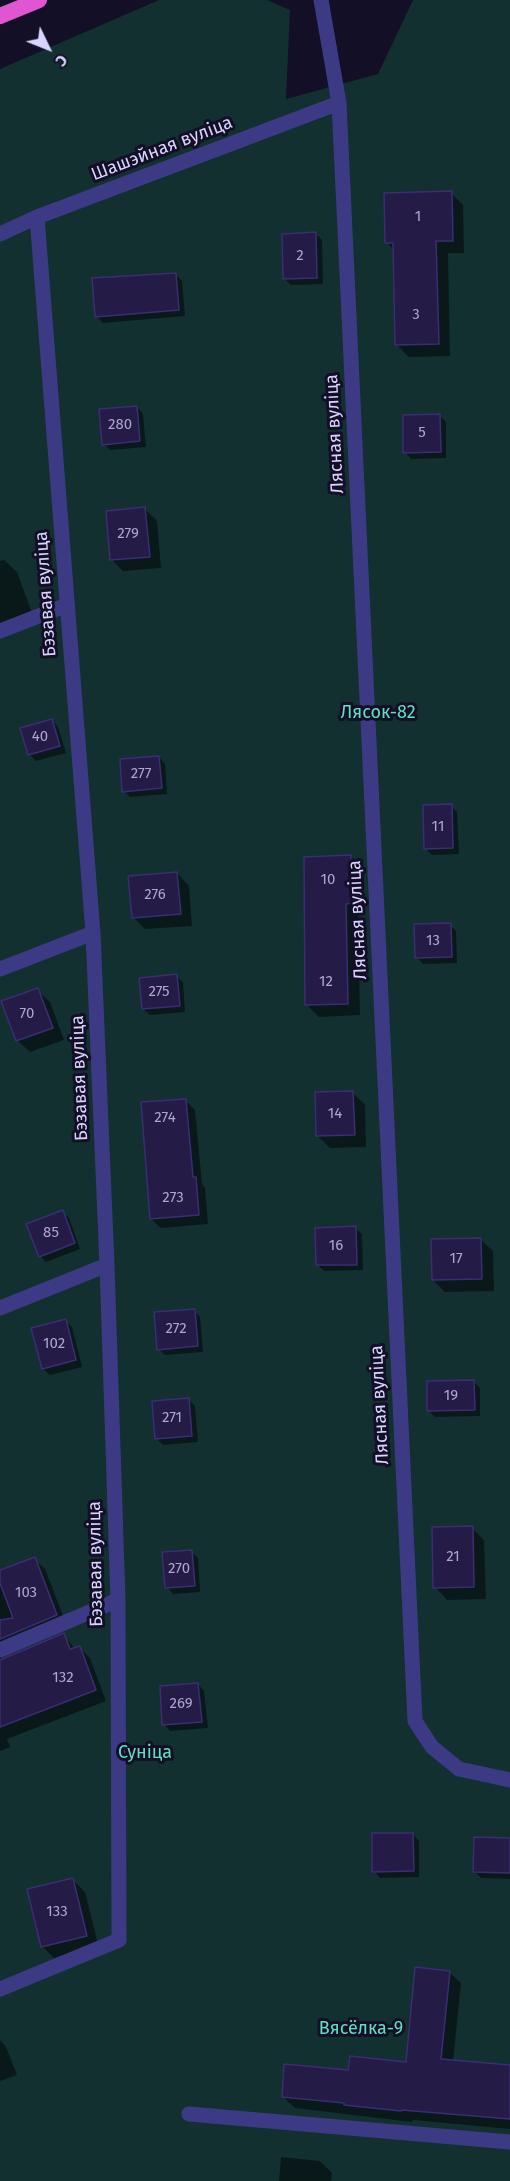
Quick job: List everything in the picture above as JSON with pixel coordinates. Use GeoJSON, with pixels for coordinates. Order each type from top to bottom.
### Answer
{"type":"FeatureCollection","features":[{"type":"Feature","properties":{"kind":"highway"},"geometry":{"type":"LineString","coordinates":[[0,16],[39,0]]}},
{"type":"Feature","properties":{"kind":"lane","name":"Лясная вуліца"},"geometry":{"type":"LineString","coordinates":[[321,0],[339,103],[415,1721],[432,1747],[459,1769],[510,1780]]}},
{"type":"Feature","properties":{"kind":"lane","name":"Шашэйная вуліца"},"geometry":{"type":"LineString","coordinates":[[0,234],[37,217],[339,103]]}},
{"type":"Feature","properties":{"kind":"lane","name":"Бэзавая вуліца"},"geometry":{"type":"LineString","coordinates":[[0,1989],[119,1940],[117,1599],[107,1265],[93,933],[37,217]]}},
{"type":"Feature","properties":{"kind":"lane"},"geometry":{"type":"LineString","coordinates":[[0,631],[67,605]]}},
{"type":"Feature","properties":{"kind":"lane"},"geometry":{"type":"LineString","coordinates":[[0,969],[93,933]]}},
{"type":"Feature","properties":{"kind":"lane"},"geometry":{"type":"LineString","coordinates":[[0,1308],[107,1265]]}},
{"type":"Feature","properties":{"kind":"lane"},"geometry":{"type":"LineString","coordinates":[[0,1650],[117,1599]]}},
{"type":"Feature","properties":{"kind":"lane"},"geometry":{"type":"LineString","coordinates":[[189,2114],[510,2142]]}},
{"type":"Feature","properties":{"kind":"green space"},"geometry":{"type":"Polygon","coordinates":[[[159,0],[267,0],[290,10],[286,99],[378,74],[413,0],[510,0],[510,2181],[0,2181],[0,69],[159,0]]]}},
{"type":"Feature","properties":{"kind":"building"},"geometry":{"type":"Polygon","coordinates":[[[452,191],[453,241],[436,241],[439,344],[395,345],[393,243],[385,243],[384,193],[452,191]]]}},
{"type":"Feature","properties":{"kind":"building"},"geometry":{"type":"Polygon","coordinates":[[[316,232],[317,278],[283,279],[282,234],[316,232]]]}},
{"type":"Feature","properties":{"kind":"building"},"geometry":{"type":"Polygon","coordinates":[[[176,273],[179,310],[95,317],[92,278],[176,273]]]}},
{"type":"Feature","properties":{"kind":"building"},"geometry":{"type":"Polygon","coordinates":[[[137,406],[140,441],[102,445],[99,409],[137,406]]]}},
{"type":"Feature","properties":{"kind":"building"},"geometry":{"type":"Polygon","coordinates":[[[440,414],[441,452],[403,453],[403,415],[440,414]]]}},
{"type":"Feature","properties":{"kind":"building"},"geometry":{"type":"Polygon","coordinates":[[[145,507],[150,557],[110,560],[106,511],[145,507]]]}},
{"type":"Feature","properties":{"kind":"building"},"geometry":{"type":"Polygon","coordinates":[[[52,719],[60,746],[28,755],[20,728],[52,719]]]}},
{"type":"Feature","properties":{"kind":"building"},"geometry":{"type":"Polygon","coordinates":[[[159,756],[162,788],[122,792],[120,759],[159,756]]]}},
{"type":"Feature","properties":{"kind":"building"},"geometry":{"type":"Polygon","coordinates":[[[452,804],[453,848],[424,849],[423,805],[452,804]]]}},
{"type":"Feature","properties":{"kind":"building"},"geometry":{"type":"Polygon","coordinates":[[[351,855],[352,903],[346,904],[348,1004],[305,1005],[304,857],[351,855]]]}},
{"type":"Feature","properties":{"kind":"building"},"geometry":{"type":"Polygon","coordinates":[[[177,872],[181,914],[132,918],[128,876],[177,872]]]}},
{"type":"Feature","properties":{"kind":"building"},"geometry":{"type":"Polygon","coordinates":[[[451,923],[452,957],[415,958],[414,924],[451,923]]]}},
{"type":"Feature","properties":{"kind":"building"},"geometry":{"type":"Polygon","coordinates":[[[177,974],[180,1006],[142,1009],[139,978],[177,974]]]}},
{"type":"Feature","properties":{"kind":"building"},"geometry":{"type":"Polygon","coordinates":[[[38,988],[53,1028],[16,1041],[1,1001],[38,988]]]}},
{"type":"Feature","properties":{"kind":"building"},"geometry":{"type":"Polygon","coordinates":[[[353,1091],[355,1135],[316,1136],[315,1092],[353,1091]]]}},
{"type":"Feature","properties":{"kind":"building"},"geometry":{"type":"Polygon","coordinates":[[[186,1099],[199,1215],[150,1219],[141,1102],[186,1099]]]}},
{"type":"Feature","properties":{"kind":"building"},"geometry":{"type":"Polygon","coordinates":[[[63,1210],[75,1243],[39,1257],[26,1224],[63,1210]]]}},
{"type":"Feature","properties":{"kind":"building"},"geometry":{"type":"Polygon","coordinates":[[[356,1226],[357,1265],[316,1265],[315,1228],[356,1226]]]}},
{"type":"Feature","properties":{"kind":"building"},"geometry":{"type":"Polygon","coordinates":[[[481,1238],[482,1279],[432,1280],[431,1239],[481,1238]]]}},
{"type":"Feature","properties":{"kind":"building"},"geometry":{"type":"Polygon","coordinates":[[[195,1309],[198,1346],[157,1350],[154,1312],[195,1309]]]}},
{"type":"Feature","properties":{"kind":"building"},"geometry":{"type":"Polygon","coordinates":[[[66,1319],[76,1360],[42,1369],[31,1328],[66,1319]]]}},
{"type":"Feature","properties":{"kind":"building"},"geometry":{"type":"Polygon","coordinates":[[[474,1380],[475,1410],[427,1411],[427,1381],[474,1380]]]}},
{"type":"Feature","properties":{"kind":"building"},"geometry":{"type":"Polygon","coordinates":[[[189,1398],[192,1436],[155,1439],[152,1401],[189,1398]]]}},
{"type":"Feature","properties":{"kind":"building"},"geometry":{"type":"Polygon","coordinates":[[[473,1526],[474,1587],[433,1588],[432,1527],[473,1526]]]}},
{"type":"Feature","properties":{"kind":"building"},"geometry":{"type":"Polygon","coordinates":[[[192,1550],[195,1586],[165,1588],[162,1552],[192,1550]]]}},
{"type":"Feature","properties":{"kind":"building"},"geometry":{"type":"Polygon","coordinates":[[[35,1557],[57,1615],[0,1639],[0,1620],[13,1618],[0,1583],[0,1570],[35,1557]]]}},
{"type":"Feature","properties":{"kind":"building"},"geometry":{"type":"Polygon","coordinates":[[[64,1633],[70,1649],[80,1646],[96,1690],[0,1727],[0,1660],[64,1633]]]}},
{"type":"Feature","properties":{"kind":"building"},"geometry":{"type":"Polygon","coordinates":[[[198,1683],[202,1722],[162,1725],[160,1686],[198,1683]]]}},
{"type":"Feature","properties":{"kind":"building"},"geometry":{"type":"Polygon","coordinates":[[[372,1833],[413,1833],[414,1871],[372,1872],[372,1833]]]}},
{"type":"Feature","properties":{"kind":"building"},"geometry":{"type":"Polygon","coordinates":[[[474,1837],[510,1838],[510,1873],[473,1872],[474,1837]]]}},
{"type":"Feature","properties":{"kind":"building"},"geometry":{"type":"Polygon","coordinates":[[[73,1878],[87,1936],[41,1947],[27,1889],[73,1878]]]}},
{"type":"Feature","properties":{"kind":"building"},"geometry":{"type":"Polygon","coordinates":[[[415,1967],[450,1971],[441,2059],[510,2065],[510,2119],[401,2111],[282,2097],[284,2064],[348,2070],[350,2056],[406,2062],[415,1967]]]}},
{"type":"Feature","properties":{"kind":"park label","name":"Лясок-82"},"geometry":{"type":"Point","coordinates":[378,713]}},
{"type":"Feature","properties":{"kind":"park label","name":"Суніца"},"geometry":{"type":"Point","coordinates":[145,1753]}},
{"type":"Feature","properties":{"kind":"park label","name":"Вясёлка-9"},"geometry":{"type":"Point","coordinates":[361,2029]}}]}
